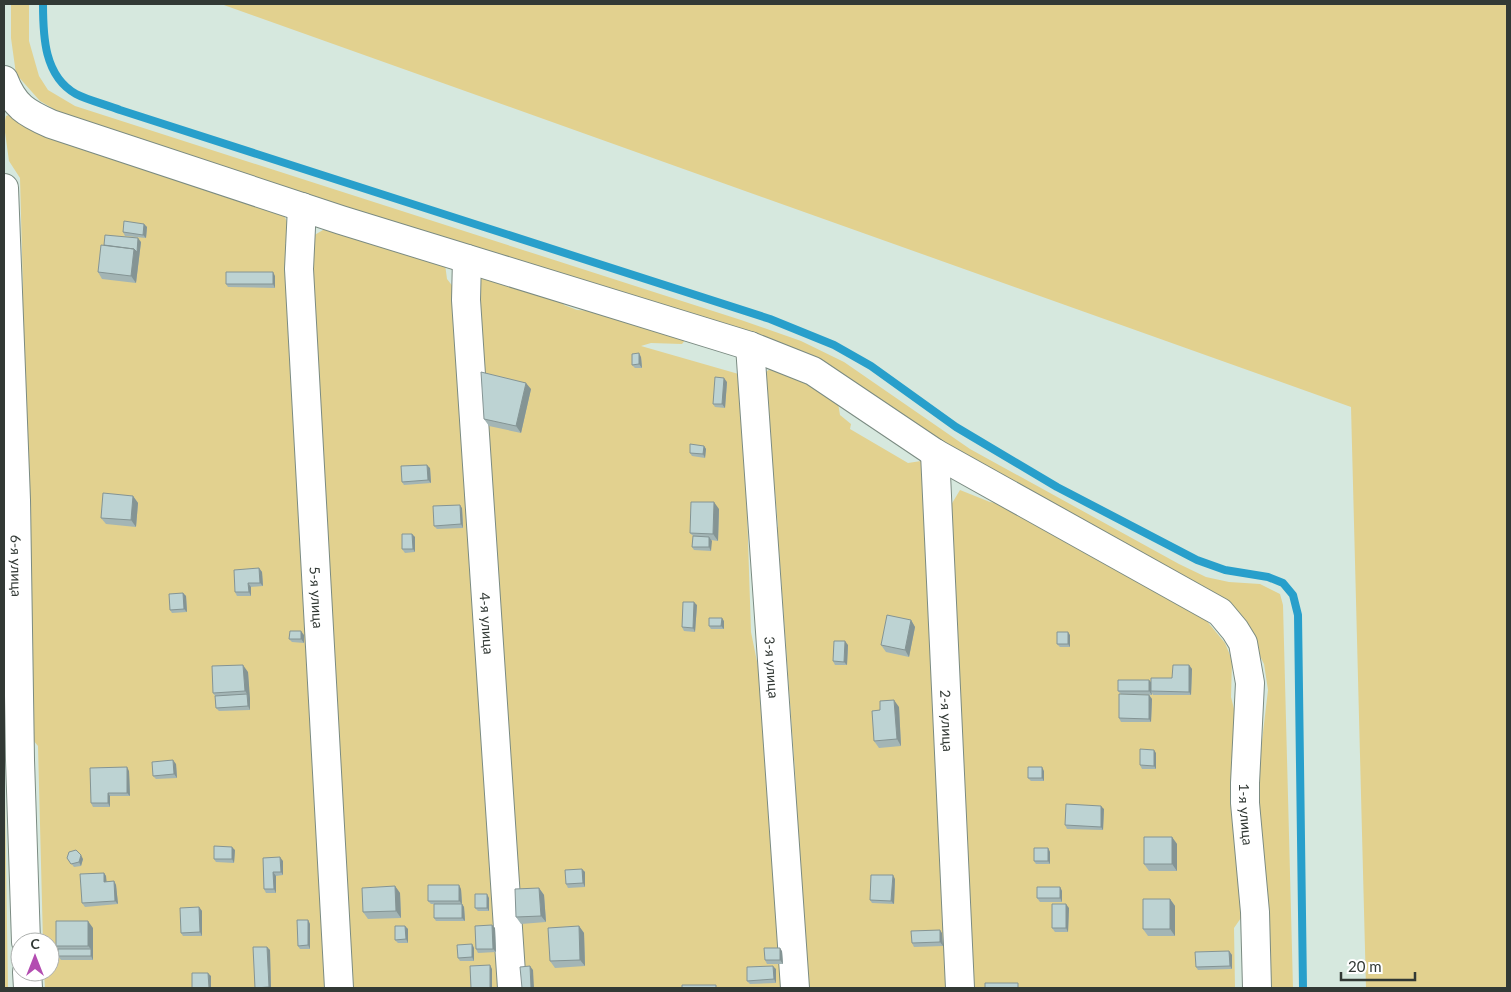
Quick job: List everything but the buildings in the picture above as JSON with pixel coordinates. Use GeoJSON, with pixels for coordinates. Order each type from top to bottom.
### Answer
{"type":"FeatureCollection","features":[{"type":"Feature","properties":{"kind":"street"},"geometry":{"type":"LineString","coordinates":[[4,80],[14,99],[24,111],[51,124],[302,207],[750,346],[813,371],[935,453]]}},
{"type":"Feature","properties":{"kind":"street","name":"6-я улица"},"geometry":{"type":"LineString","coordinates":[[4,188],[16,500],[20,760],[26,932]]}},
{"type":"Feature","properties":{"kind":"street","name":"5-я улица"},"geometry":{"type":"LineString","coordinates":[[302,207],[299,270],[338,988]]}},
{"type":"Feature","properties":{"kind":"street","name":"4-я улица"},"geometry":{"type":"LineString","coordinates":[[467,259],[466,300],[512,988]]}},
{"type":"Feature","properties":{"kind":"street","name":"3-я улица"},"geometry":{"type":"LineString","coordinates":[[750,346],[795,988]]}},
{"type":"Feature","properties":{"kind":"street","name":"1-я улица"},"geometry":{"type":"LineString","coordinates":[[935,453],[1220,612],[1243,643],[1250,683],[1245,803],[1256,912],[1257,988]]}},
{"type":"Feature","properties":{"kind":"street","name":"2-я улица"},"geometry":{"type":"LineString","coordinates":[[935,453],[960,988]]}},
{"type":"Feature","properties":{"kind":"shaded area"},"geometry":{"type":"Polygon","coordinates":[[[11,4],[29,4],[29,41],[39,76],[48,90],[75,106],[741,320],[801,341],[844,362],[970,449],[1179,564],[1206,577],[1229,582],[1260,584],[1280,594],[1283,605],[1293,988],[1264,988],[1258,775],[1268,690],[1264,664],[1252,640],[1048,508],[882,404],[547,273],[66,116],[40,101],[16,74],[11,38],[11,4]]]}},
{"type":"Feature","properties":{"kind":"shaded area"},"geometry":{"type":"Polygon","coordinates":[[[221,4],[1507,4],[1507,988],[1366,988],[1351,407],[221,4]]]}},
{"type":"Feature","properties":{"kind":"shaded area"},"geometry":{"type":"Polygon","coordinates":[[[16,112],[281,210],[287,223],[289,234],[285,244],[287,245],[326,988],[45,988],[45,982],[60,982],[60,932],[43,932],[38,746],[28,734],[23,554],[31,540],[29,462],[22,460],[21,292],[23,291],[20,178],[9,161],[4,125],[6,116],[16,112]]]}},
{"type":"Feature","properties":{"kind":"shaded area"},"geometry":{"type":"Polygon","coordinates":[[[323,230],[347,230],[445,264],[447,279],[454,288],[501,988],[350,988],[306,240],[323,230]]]}},
{"type":"Feature","properties":{"kind":"shaded area"},"geometry":{"type":"Polygon","coordinates":[[[487,273],[560,299],[564,305],[577,310],[616,315],[627,323],[654,325],[686,339],[682,344],[651,343],[641,346],[742,375],[749,472],[746,480],[751,632],[767,711],[785,988],[523,988],[478,305],[479,279],[487,273]]]}},
{"type":"Feature","properties":{"kind":"shaded area"},"geometry":{"type":"Polygon","coordinates":[[[774,366],[784,368],[838,403],[840,415],[851,424],[850,429],[908,463],[927,462],[952,988],[805,988],[795,772],[779,550],[770,546],[772,528],[778,527],[775,492],[768,482],[762,375],[774,366]]]}},
{"type":"Feature","properties":{"kind":"shaded area"},"geometry":{"type":"Polygon","coordinates":[[[960,490],[990,502],[1002,504],[1175,595],[1206,620],[1225,643],[1232,660],[1231,697],[1236,717],[1233,756],[1231,760],[1231,786],[1241,859],[1238,878],[1243,900],[1243,915],[1234,928],[1235,988],[973,988],[951,523],[951,505],[960,490]]]}},
{"type":"Feature","properties":{"kind":"shaded area"},"geometry":{"type":"Polygon","coordinates":[[[4,735],[8,988],[4,988],[4,735]]]}},
{"type":"Feature","properties":{"kind":"waterway"},"geometry":{"type":"LineString","coordinates":[[43,4],[45,42],[51,66],[65,86],[76,94],[120,110],[770,319],[834,345],[871,366],[956,427],[1057,487],[1197,560],[1225,570],[1268,577],[1283,583],[1293,595],[1298,615],[1303,988]]}}]}
